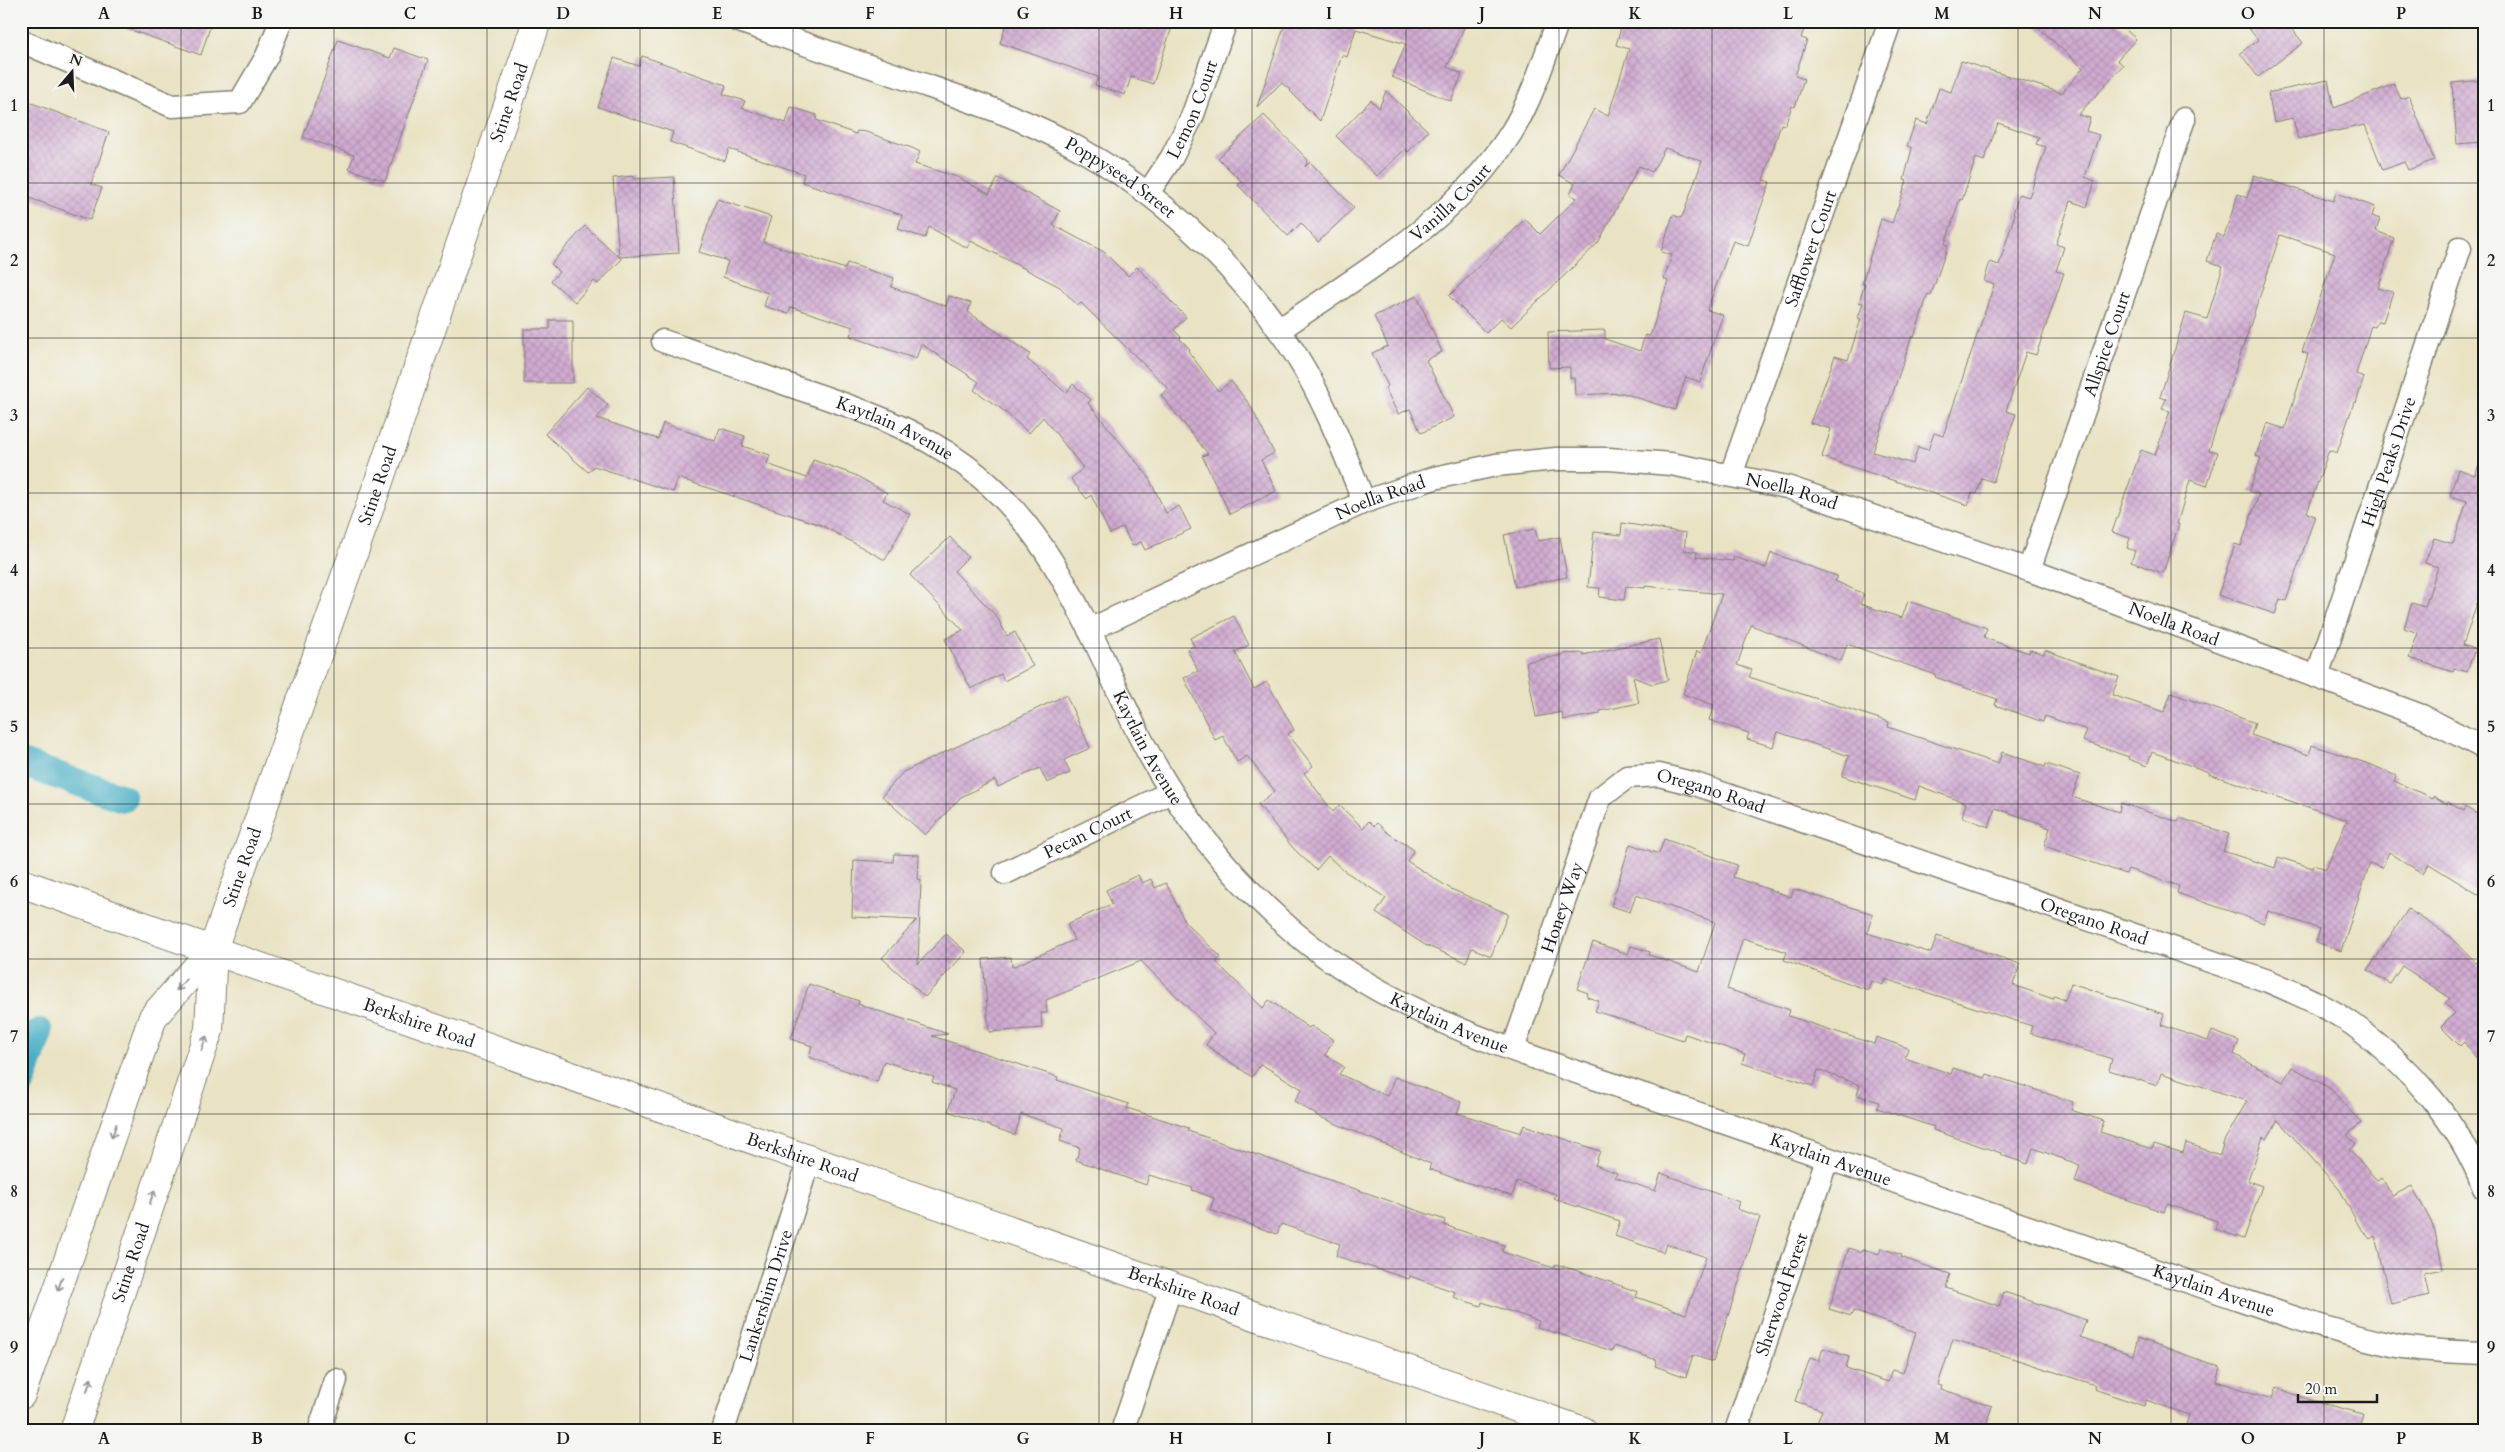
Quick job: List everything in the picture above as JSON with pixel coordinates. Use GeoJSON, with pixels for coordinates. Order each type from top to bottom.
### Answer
{"type":"FeatureCollection","features":[{"type":"Feature","properties":{"kind":"main road","name":"Stine Road"},"geometry":{"type":"LineString","coordinates":[[74,1431],[209,1030],[213,949],[375,493],[537,21]]}},
{"type":"Feature","properties":{"kind":"main road","name":"Berkshire Road"},"geometry":{"type":"LineString","coordinates":[[21,883],[1583,1431]]}},
{"type":"Feature","properties":{"kind":"main road","name":"Stine Road"},"geometry":{"type":"LineString","coordinates":[[21,1395],[153,1017],[213,949]]}},
{"type":"Feature","properties":{"kind":"street"},"geometry":{"type":"LineString","coordinates":[[21,41],[172,106],[240,102],[267,56],[281,21]]}},
{"type":"Feature","properties":{"kind":"street","name":"Poppyseed Street"},"geometry":{"type":"LineString","coordinates":[[740,21],[782,28],[1029,123],[1085,152],[1148,193],[1196,234],[1240,279],[1279,330],[1297,357],[1327,412],[1364,502]]}},
{"type":"Feature","properties":{"kind":"street","name":"Lemon Court"},"geometry":{"type":"LineString","coordinates":[[1148,193],[1172,157],[1192,117],[1226,21]]}},
{"type":"Feature","properties":{"kind":"street","name":"Vanilla Court"},"geometry":{"type":"LineString","coordinates":[[1279,330],[1408,241],[1443,214],[1478,178],[1511,132],[1534,87],[1558,21]]}},
{"type":"Feature","properties":{"kind":"street","name":"Safflower Court"},"geometry":{"type":"LineString","coordinates":[[1731,475],[1890,22]]}},
{"type":"Feature","properties":{"kind":"street","name":"Allspice Court"},"geometry":{"type":"LineString","coordinates":[[2029,570],[2184,119]]}},
{"type":"Feature","properties":{"kind":"street","name":"High Peaks Drive"},"geometry":{"type":"LineString","coordinates":[[2317,676],[2460,248]]}},
{"type":"Feature","properties":{"kind":"street","name":"Kaytlain Avenue"},"geometry":{"type":"LineString","coordinates":[[663,341],[882,417],[928,439],[969,468],[1002,497],[1032,530],[1056,567],[1089,630],[1142,741],[1171,792],[1204,839],[1245,886],[1283,923],[1333,962],[1386,995],[1442,1023],[1513,1049],[1827,1159],[2318,1325],[2401,1347],[2484,1353]]}},
{"type":"Feature","properties":{"kind":"street","name":"Noella Road"},"geometry":{"type":"LineString","coordinates":[[1089,630],[1364,502],[1434,478],[1496,465],[1556,459],[1608,459],[1672,464],[1787,487],[2029,570],[2422,716],[2484,748]]}},
{"type":"Feature","properties":{"kind":"street","name":"Oregano Road"},"geometry":{"type":"LineString","coordinates":[[1626,777],[1659,775],[1695,784],[2268,981],[2310,999],[2354,1026],[2395,1059],[2426,1092],[2456,1134],[2484,1188]]}},
{"type":"Feature","properties":{"kind":"street","name":"Honey Way"},"geometry":{"type":"LineString","coordinates":[[1513,1049],[1600,798],[1626,777]]}},
{"type":"Feature","properties":{"kind":"street","name":"Pecan Court"},"geometry":{"type":"LineString","coordinates":[[1005,873],[1171,792]]}},
{"type":"Feature","properties":{"kind":"street","name":"Sherwood Forest"},"geometry":{"type":"LineString","coordinates":[[1736,1431],[1827,1159]]}},
{"type":"Feature","properties":{"kind":"street","name":"Lankershim Drive"},"geometry":{"type":"LineString","coordinates":[[723,1431],[809,1160]]}},
{"type":"Feature","properties":{"kind":"street"},"geometry":{"type":"LineString","coordinates":[[1122,1431],[1171,1287]]}},
{"type":"Feature","properties":{"kind":"street"},"geometry":{"type":"LineString","coordinates":[[318,1431],[336,1380]]}},
{"type":"Feature","properties":{"kind":"building"},"geometry":{"type":"Polygon","coordinates":[[[114,21],[212,21],[201,55],[114,24],[114,21]]]}},
{"type":"Feature","properties":{"kind":"building"},"geometry":{"type":"Polygon","coordinates":[[[1007,21],[1153,21],[1172,27],[1153,84],[1131,77],[1125,95],[1095,85],[1098,77],[1000,43],[1007,21]]]}},
{"type":"Feature","properties":{"kind":"building"},"geometry":{"type":"Polygon","coordinates":[[[1286,21],[1467,21],[1447,67],[1462,74],[1451,101],[1392,77],[1406,44],[1356,29],[1347,57],[1342,55],[1320,121],[1291,90],[1281,83],[1257,107],[1286,21]]]}},
{"type":"Feature","properties":{"kind":"building"},"geometry":{"type":"Polygon","coordinates":[[[1623,21],[1807,21],[1801,38],[1807,40],[1795,76],[1804,79],[1795,107],[1792,106],[1785,125],[1781,124],[1763,180],[1770,182],[1748,246],[1733,241],[1707,310],[1723,315],[1700,382],[1686,377],[1675,410],[1623,393],[1575,395],[1574,378],[1570,378],[1570,367],[1549,368],[1548,332],[1605,330],[1605,339],[1640,351],[1645,335],[1650,336],[1668,281],[1664,279],[1672,255],[1661,252],[1673,215],[1681,218],[1702,161],[1665,148],[1652,172],[1639,166],[1598,243],[1511,327],[1501,318],[1486,333],[1449,296],[1525,219],[1540,234],[1577,198],[1570,194],[1575,184],[1559,175],[1594,109],[1608,116],[1629,49],[1616,45],[1623,21]]]}},
{"type":"Feature","properties":{"kind":"building"},"geometry":{"type":"Polygon","coordinates":[[[2031,21],[2116,21],[2136,39],[2117,60],[2123,65],[2078,115],[2090,118],[2086,131],[2099,135],[2085,177],[2095,181],[2087,207],[2071,201],[2056,244],[2064,247],[2056,271],[2064,273],[2036,355],[2026,352],[2006,411],[2016,414],[1993,482],[1982,478],[1977,494],[1972,493],[1968,505],[1822,457],[1831,429],[1810,423],[1835,356],[1848,360],[1861,319],[1858,318],[1863,303],[1859,302],[1865,284],[1862,284],[1881,219],[1892,223],[1907,181],[1904,180],[1912,148],[1907,146],[1916,120],[1927,124],[1939,88],[1951,92],[1961,61],[2062,93],[2083,68],[2031,21]],[[1998,123],[1984,161],[1976,158],[1945,244],[1948,245],[1931,295],[1928,294],[1914,337],[1912,336],[1873,452],[1913,464],[1918,447],[1928,450],[1934,433],[1943,436],[1994,285],[1984,281],[1990,262],[1999,265],[2015,214],[2013,214],[2019,194],[2029,197],[2046,147],[2036,144],[2039,137],[1998,123]]]}},
{"type":"Feature","properties":{"kind":"building"},"geometry":{"type":"Polygon","coordinates":[[[2243,21],[2286,21],[2303,43],[2258,77],[2240,53],[2258,40],[2243,21]]]}},
{"type":"Feature","properties":{"kind":"building"},"geometry":{"type":"Polygon","coordinates":[[[338,40],[390,58],[394,48],[428,60],[385,181],[349,169],[354,155],[303,137],[338,40]]]}},
{"type":"Feature","properties":{"kind":"building"},"geometry":{"type":"Polygon","coordinates":[[[642,56],[726,85],[723,94],[745,101],[742,108],[786,123],[791,107],[817,115],[816,120],[856,134],[857,131],[866,132],[912,148],[920,152],[915,164],[957,177],[989,194],[998,178],[1060,211],[1053,225],[1104,252],[1128,276],[1137,267],[1186,317],[1174,330],[1190,349],[1188,351],[1218,391],[1231,381],[1250,405],[1274,453],[1261,460],[1276,491],[1230,514],[1202,456],[1208,454],[1161,395],[1169,389],[1081,303],[1078,306],[1060,287],[971,241],[967,248],[929,227],[925,238],[898,229],[902,215],[802,182],[804,174],[729,149],[725,161],[670,142],[673,132],[598,107],[614,58],[639,66],[642,56]]]}},
{"type":"Feature","properties":{"kind":"building"},"geometry":{"type":"Polygon","coordinates":[[[2328,80],[2334,108],[2394,84],[2401,99],[2409,96],[2434,160],[2408,170],[2404,162],[2383,170],[2365,125],[2298,139],[2293,118],[2274,122],[2268,93],[2328,80]]]}},
{"type":"Feature","properties":{"kind":"building"},"geometry":{"type":"Polygon","coordinates":[[[2484,80],[2484,118],[2481,119],[2482,142],[2457,144],[2452,83],[2484,80]]]}},
{"type":"Feature","properties":{"kind":"building"},"geometry":{"type":"Polygon","coordinates":[[[1386,91],[1428,131],[1408,152],[1405,149],[1377,176],[1336,136],[1371,100],[1379,108],[1386,91]]]}},
{"type":"Feature","properties":{"kind":"building"},"geometry":{"type":"Polygon","coordinates":[[[21,99],[109,132],[91,184],[102,188],[90,220],[21,195],[21,99]]]}},
{"type":"Feature","properties":{"kind":"building"},"geometry":{"type":"Polygon","coordinates":[[[1264,115],[1308,160],[1305,167],[1310,162],[1354,208],[1318,242],[1301,223],[1288,236],[1238,185],[1242,182],[1218,158],[1264,115]]]}},
{"type":"Feature","properties":{"kind":"building"},"geometry":{"type":"Polygon","coordinates":[[[2254,175],[2333,201],[2336,193],[2375,207],[2372,216],[2380,219],[2376,231],[2394,238],[2378,288],[2393,292],[2383,322],[2378,321],[2375,327],[2371,326],[2356,374],[2364,377],[2356,403],[2354,402],[2337,453],[2329,450],[2307,513],[2315,516],[2286,601],[2280,599],[2275,614],[2218,595],[2235,544],[2241,546],[2259,494],[2249,491],[2261,458],[2256,456],[2267,423],[2285,429],[2308,354],[2302,352],[2335,253],[2280,235],[2209,450],[2218,452],[2207,486],[2190,480],[2177,524],[2179,524],[2163,573],[2131,562],[2135,551],[2127,548],[2130,538],[2112,532],[2141,450],[2155,455],[2170,411],[2162,409],[2166,399],[2160,397],[2186,313],[2207,319],[2223,266],[2207,261],[2216,234],[2224,237],[2238,194],[2247,198],[2254,175]]]}},
{"type":"Feature","properties":{"kind":"building"},"geometry":{"type":"Polygon","coordinates":[[[634,176],[634,179],[674,177],[679,253],[619,257],[613,178],[634,176]]]}},
{"type":"Feature","properties":{"kind":"building"},"geometry":{"type":"Polygon","coordinates":[[[717,199],[771,217],[763,242],[845,269],[847,263],[894,278],[891,287],[946,306],[949,296],[971,303],[968,312],[1030,354],[1027,359],[1066,393],[1073,384],[1091,400],[1088,403],[1148,476],[1166,513],[1179,506],[1191,529],[1145,550],[1141,542],[1132,546],[1123,527],[1110,534],[1091,495],[1087,499],[1071,479],[1083,468],[1043,417],[1029,433],[1000,408],[974,390],[979,382],[921,344],[916,359],[850,336],[853,327],[791,307],[788,314],[764,306],[768,293],[723,277],[728,261],[699,252],[717,199]]]}},
{"type":"Feature","properties":{"kind":"building"},"geometry":{"type":"Polygon","coordinates":[[[585,226],[622,259],[598,284],[594,281],[575,302],[551,281],[559,272],[551,264],[585,226]]]}},
{"type":"Feature","properties":{"kind":"building"},"geometry":{"type":"Polygon","coordinates":[[[1417,296],[1442,352],[1426,360],[1454,417],[1421,433],[1410,409],[1398,414],[1385,388],[1388,386],[1372,353],[1388,346],[1374,316],[1417,296]]]}},
{"type":"Feature","properties":{"kind":"building"},"geometry":{"type":"Polygon","coordinates":[[[550,320],[573,320],[573,383],[524,383],[524,329],[550,329],[550,320]]]}},
{"type":"Feature","properties":{"kind":"building"},"geometry":{"type":"Polygon","coordinates":[[[587,387],[608,405],[597,418],[658,439],[663,423],[715,441],[720,428],[745,436],[742,446],[770,455],[767,464],[807,478],[813,460],[855,475],[887,493],[883,500],[910,514],[885,560],[821,525],[678,478],[673,492],[594,466],[588,472],[545,434],[587,387]]]}},
{"type":"Feature","properties":{"kind":"building"},"geometry":{"type":"Polygon","coordinates":[[[2480,462],[2484,463],[2484,605],[2477,603],[2463,645],[2475,649],[2467,672],[2454,668],[2453,672],[2409,658],[2418,633],[2404,628],[2412,603],[2425,607],[2438,567],[2425,563],[2434,538],[2453,544],[2467,501],[2450,496],[2458,469],[2475,475],[2480,462]]]}},
{"type":"Feature","properties":{"kind":"building"},"geometry":{"type":"Polygon","coordinates":[[[1622,523],[1686,533],[1684,550],[1697,552],[1696,557],[1733,561],[1734,557],[1766,568],[1771,553],[1837,576],[1835,581],[1864,594],[1860,604],[1902,618],[1908,601],[1987,628],[1984,637],[1990,640],[2029,653],[2030,650],[2044,654],[2045,650],[2119,677],[2112,695],[2164,712],[2171,693],[2255,723],[2251,735],[2309,755],[2312,745],[2372,765],[2396,776],[2394,781],[2432,798],[2433,796],[2447,804],[2448,802],[2463,811],[2465,807],[2484,818],[2484,898],[2429,864],[2423,874],[2389,852],[2382,868],[2370,863],[2341,951],[2316,942],[2320,929],[2268,911],[2264,923],[2177,893],[2179,886],[2128,869],[2126,874],[2044,846],[2050,828],[2043,824],[1995,808],[1989,827],[1962,817],[1966,803],[1919,786],[1915,800],[1842,776],[1849,756],[1778,732],[1773,747],[1747,739],[1749,733],[1709,720],[1714,705],[1683,694],[1697,651],[1701,653],[1722,594],[1645,586],[1645,588],[1626,586],[1624,600],[1599,597],[1600,588],[1588,587],[1594,532],[1621,535],[1622,523]],[[1751,625],[1737,665],[1752,670],[1749,677],[1889,722],[1888,727],[1998,764],[2002,752],[2045,767],[2046,764],[2080,775],[2072,797],[2119,812],[2121,803],[2178,822],[2180,818],[2229,834],[2223,851],[2275,868],[2278,857],[2313,868],[2314,865],[2326,869],[2347,820],[2209,774],[2209,772],[2152,752],[2147,766],[2128,759],[2129,757],[2083,741],[2087,730],[2045,716],[2043,722],[1995,705],[1997,699],[1935,677],[1936,675],[1847,644],[1841,661],[1751,625]]]}},
{"type":"Feature","properties":{"kind":"building"},"geometry":{"type":"Polygon","coordinates":[[[1535,529],[1538,541],[1560,537],[1567,577],[1515,587],[1504,535],[1535,529]]]}},
{"type":"Feature","properties":{"kind":"building"},"geometry":{"type":"Polygon","coordinates":[[[950,537],[968,557],[954,571],[997,617],[1007,636],[1015,632],[1033,666],[1004,681],[1001,674],[971,689],[945,639],[963,630],[910,575],[950,537]]]}},
{"type":"Feature","properties":{"kind":"building"},"geometry":{"type":"Polygon","coordinates":[[[1234,616],[1249,645],[1235,652],[1254,689],[1267,682],[1294,730],[1288,734],[1313,766],[1304,773],[1333,812],[1339,805],[1363,828],[1369,821],[1374,826],[1377,823],[1388,833],[1414,850],[1407,861],[1451,889],[1508,914],[1491,956],[1472,948],[1466,962],[1425,945],[1376,913],[1386,898],[1343,870],[1328,856],[1316,870],[1293,848],[1258,804],[1275,791],[1247,756],[1237,762],[1223,736],[1215,740],[1184,678],[1198,671],[1187,649],[1194,646],[1190,638],[1234,616]]]}},
{"type":"Feature","properties":{"kind":"building"},"geometry":{"type":"Polygon","coordinates":[[[1659,639],[1668,680],[1652,684],[1633,677],[1639,703],[1600,711],[1600,714],[1563,720],[1562,712],[1536,717],[1526,662],[1563,654],[1583,653],[1583,655],[1659,639]]]}},
{"type":"Feature","properties":{"kind":"building"},"geometry":{"type":"Polygon","coordinates":[[[1066,695],[1090,748],[1064,760],[1070,773],[1047,783],[1040,768],[998,787],[995,780],[961,797],[925,835],[882,796],[903,772],[1066,695]]]}},
{"type":"Feature","properties":{"kind":"building"},"geometry":{"type":"Polygon","coordinates":[[[1664,839],[1737,865],[1733,877],[1791,897],[1794,889],[1873,914],[1867,933],[1931,953],[1937,936],[2020,964],[2013,985],[2053,999],[2054,996],[2065,1000],[2071,983],[2164,1014],[2161,1025],[2208,1041],[2212,1031],[2239,1041],[2234,1054],[2283,1082],[2292,1067],[2331,1089],[2361,1123],[2347,1135],[2356,1144],[2349,1150],[2377,1180],[2382,1178],[2392,1196],[2412,1186],[2434,1227],[2443,1269],[2424,1273],[2429,1295],[2391,1304],[2375,1236],[2370,1239],[2359,1226],[2340,1190],[2278,1120],[2267,1139],[2263,1137],[2248,1181],[2262,1186],[2244,1239],[2215,1229],[2217,1221],[2167,1204],[2164,1212],[2075,1182],[2080,1165],[2033,1148],[2028,1164],[1933,1130],[1934,1127],[1877,1108],[1879,1102],[1857,1095],[1860,1085],[1818,1070],[1813,1086],[1742,1063],[1745,1054],[1685,1034],[1683,1040],[1595,1011],[1599,1001],[1587,997],[1588,993],[1577,989],[1593,942],[1628,954],[1631,946],[1650,952],[1649,955],[1699,972],[1715,922],[1636,895],[1630,912],[1611,906],[1630,844],[1659,854],[1664,839]],[[1743,938],[1727,989],[1790,1010],[1788,1016],[1874,1044],[1876,1037],[1908,1048],[1905,1058],[1951,1074],[1953,1068],[1985,1078],[1987,1074],[2073,1102],[2071,1110],[2104,1121],[2100,1132],[2152,1149],[2154,1144],[2183,1153],[2186,1143],[2220,1155],[2224,1141],[2247,1101],[2161,1073],[2157,1086],[2109,1070],[2112,1059],[2030,1033],[2032,1026],[1885,979],[1883,985],[1871,981],[1868,990],[1784,960],[1787,952],[1743,938]]]}},
{"type":"Feature","properties":{"kind":"building"},"geometry":{"type":"Polygon","coordinates":[[[894,854],[919,855],[918,879],[921,880],[918,964],[946,934],[966,952],[925,997],[882,958],[917,920],[852,917],[854,860],[893,862],[894,854]]]}},
{"type":"Feature","properties":{"kind":"building"},"geometry":{"type":"Polygon","coordinates":[[[1138,875],[1142,883],[1151,879],[1155,888],[1166,883],[1185,922],[1221,957],[1216,962],[1263,1008],[1269,1000],[1309,1028],[1311,1026],[1334,1040],[1325,1055],[1344,1067],[1339,1074],[1387,1096],[1395,1077],[1461,1102],[1457,1113],[1521,1133],[1524,1125],[1600,1151],[1595,1165],[1617,1173],[1615,1177],[1655,1191],[1661,1173],[1739,1202],[1737,1209],[1760,1217],[1713,1362],[1693,1355],[1686,1377],[1655,1366],[1657,1360],[1614,1346],[1612,1351],[1537,1327],[1539,1321],[1482,1302],[1481,1306],[1453,1297],[1455,1292],[1410,1276],[1409,1279],[1336,1256],[1340,1244],[1281,1224],[1277,1234],[1210,1210],[1214,1198],[1192,1190],[1193,1188],[1149,1175],[1146,1185],[1076,1160],[1080,1148],[1060,1141],[1064,1128],[1021,1114],[1015,1135],[948,1111],[955,1090],[932,1082],[934,1077],[884,1061],[877,1082],[809,1057],[812,1046],[791,1039],[809,984],[859,1001],[858,1004],[948,1034],[932,1036],[1058,1077],[1057,1080],[1129,1104],[1127,1108],[1189,1128],[1188,1131],[1445,1220],[1444,1225],[1504,1245],[1502,1252],[1554,1268],[1556,1264],[1593,1276],[1638,1292],[1636,1297],[1686,1314],[1706,1257],[1666,1244],[1663,1252],[1615,1236],[1620,1221],[1554,1199],[1556,1194],[1517,1181],[1512,1196],[1459,1180],[1429,1169],[1431,1164],[1320,1117],[1294,1101],[1302,1089],[1261,1064],[1252,1077],[1206,1045],[1214,1033],[1141,961],[1046,1000],[1047,1013],[1041,1013],[1042,1028],[989,1032],[983,959],[1011,957],[1012,967],[1074,940],[1067,924],[1112,904],[1106,890],[1138,875]]]}},
{"type":"Feature","properties":{"kind":"building"},"geometry":{"type":"Polygon","coordinates":[[[2408,909],[2449,936],[2484,970],[2484,1068],[2464,1042],[2460,1046],[2441,1027],[2455,1013],[2445,1003],[2450,998],[2402,966],[2390,984],[2368,970],[2408,909]]]}},
{"type":"Feature","properties":{"kind":"building"},"geometry":{"type":"Polygon","coordinates":[[[1849,1248],[1862,1252],[1863,1249],[1879,1254],[1881,1248],[1901,1255],[1900,1257],[1950,1274],[1946,1288],[1999,1306],[2004,1292],[2086,1320],[2080,1337],[2133,1355],[2138,1338],[2220,1367],[2216,1381],[2272,1399],[2276,1387],[2301,1397],[2363,1414],[2358,1431],[2184,1431],[2189,1415],[2146,1400],[2144,1406],[2094,1389],[2095,1385],[1953,1339],[1938,1385],[1942,1386],[1941,1389],[1992,1406],[1984,1431],[1840,1431],[1817,1423],[1822,1410],[1795,1401],[1810,1358],[1819,1361],[1823,1348],[1849,1357],[1846,1368],[1888,1382],[1892,1370],[1903,1373],[1916,1332],[1853,1311],[1851,1316],[1829,1309],[1849,1248]]]}},
{"type":"Feature","properties":{"kind":"waterway"},"geometry":{"type":"LineString","coordinates":[[21,763],[123,798]]}},
{"type":"Feature","properties":{"kind":"waterway"},"geometry":{"type":"LineString","coordinates":[[21,1084],[39,1032]]}}]}
